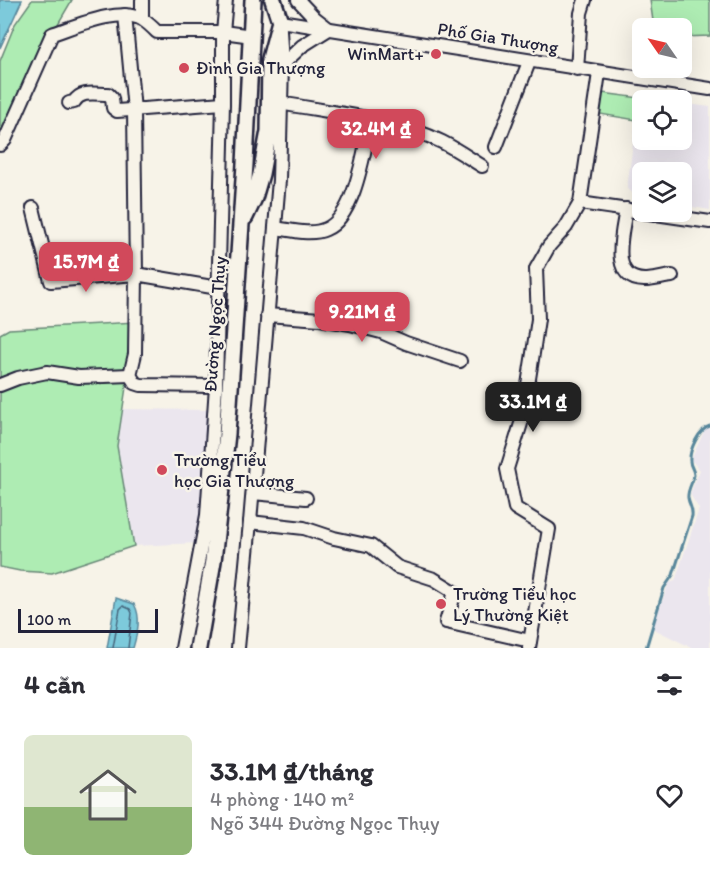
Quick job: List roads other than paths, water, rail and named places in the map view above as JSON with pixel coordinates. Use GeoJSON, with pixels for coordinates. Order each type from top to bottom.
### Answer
{"type":"FeatureCollection","features":[{"type":"Feature","properties":{"kind":"main road","name":"Đường Ngọc Thụy"},"geometry":{"type":"LineString","coordinates":[[198,648],[221,498],[241,225],[254,0]]}},
{"type":"Feature","properties":{"kind":"main road"},"geometry":{"type":"LineString","coordinates":[[241,225],[254,198],[269,131],[270,58],[280,21],[273,0]]}},
{"type":"Feature","properties":{"kind":"street"},"geometry":{"type":"LineString","coordinates":[[142,0],[142,19]]}},
{"type":"Feature","properties":{"kind":"street","name":"Đường Ngọc Thụy"},"geometry":{"type":"LineString","coordinates":[[182,648],[207,515],[216,386],[224,103],[223,32],[226,0]]}},
{"type":"Feature","properties":{"kind":"street"},"geometry":{"type":"LineString","coordinates":[[237,648],[253,493],[281,147],[280,0]]}},
{"type":"Feature","properties":{"kind":"street"},"geometry":{"type":"LineString","coordinates":[[282,65],[302,46],[329,29],[298,0]]}},
{"type":"Feature","properties":{"kind":"street"},"geometry":{"type":"LineString","coordinates":[[577,69],[581,13],[585,0]]}},
{"type":"Feature","properties":{"kind":"street"},"geometry":{"type":"LineString","coordinates":[[125,15],[134,110],[135,354],[130,375],[135,383],[141,386],[216,386]]}},
{"type":"Feature","properties":{"kind":"street"},"geometry":{"type":"LineString","coordinates":[[0,145],[5,140],[52,34],[95,20],[125,15],[142,19],[157,32],[223,32],[252,36]]}},
{"type":"Feature","properties":{"kind":"street","name":"Phố Gia Thượng"},"geometry":{"type":"LineString","coordinates":[[280,21],[710,89]]}},
{"type":"Feature","properties":{"kind":"street"},"geometry":{"type":"LineString","coordinates":[[496,147],[529,62]]}},
{"type":"Feature","properties":{"kind":"street"},"geometry":{"type":"LineString","coordinates":[[250,522],[304,528],[375,548],[397,567],[434,579],[455,592],[446,622],[529,645],[549,529],[515,508],[507,469],[523,417],[538,320],[536,269],[549,246],[566,227],[580,203],[599,73]]}},
{"type":"Feature","properties":{"kind":"street"},"geometry":{"type":"LineString","coordinates":[[69,102],[74,102],[82,93],[108,94],[112,108],[117,111],[224,103]]}},
{"type":"Feature","properties":{"kind":"street"},"geometry":{"type":"LineString","coordinates":[[280,103],[404,128],[442,142],[482,166]]}},
{"type":"Feature","properties":{"kind":"street"},"geometry":{"type":"LineString","coordinates":[[275,228],[310,232],[325,229],[340,219],[353,193],[371,120]]}},
{"type":"Feature","properties":{"kind":"street"},"geometry":{"type":"LineString","coordinates":[[580,203],[710,222]]}},
{"type":"Feature","properties":{"kind":"street"},"geometry":{"type":"LineString","coordinates":[[33,208],[51,281],[136,274],[218,288]]}},
{"type":"Feature","properties":{"kind":"street"},"geometry":{"type":"LineString","coordinates":[[626,209],[620,259],[624,270],[629,276],[643,280],[672,276]]}},
{"type":"Feature","properties":{"kind":"street"},"geometry":{"type":"LineString","coordinates":[[267,315],[320,319],[381,332],[460,361]]}},
{"type":"Feature","properties":{"kind":"street"},"geometry":{"type":"LineString","coordinates":[[0,385],[18,378],[47,372],[79,376],[130,375]]}},
{"type":"Feature","properties":{"kind":"street"},"geometry":{"type":"LineString","coordinates":[[253,493],[306,498]]}},
{"type":"Feature","properties":{"kind":"water"},"geometry":{"type":"Polygon","coordinates":[[[0,0],[22,0],[0,48],[0,0]]]}},
{"type":"Feature","properties":{"kind":"water"},"geometry":{"type":"Polygon","coordinates":[[[116,598],[134,604],[136,609],[138,626],[133,648],[107,648],[116,598]]]}},
{"type":"Feature","properties":{"kind":"waterway"},"geometry":{"type":"LineString","coordinates":[[646,648],[664,588],[673,575],[692,516],[688,500],[694,475],[690,463],[691,451],[702,431],[710,426]]}},
{"type":"Feature","properties":{"kind":"place","name":"WinMart+"},"geometry":{"type":"Point","coordinates":[436,54]}},
{"type":"Feature","properties":{"kind":"place","name":"Đình Gia Thượng"},"geometry":{"type":"Point","coordinates":[184,68]}},
{"type":"Feature","properties":{"kind":"place","name":"Trường Tiểu học Gia Thượng"},"geometry":{"type":"Point","coordinates":[162,470]}},
{"type":"Feature","properties":{"kind":"place","name":"Trường Tiểu học Lý Thường Kiệt"},"geometry":{"type":"Point","coordinates":[441,604]}}]}
